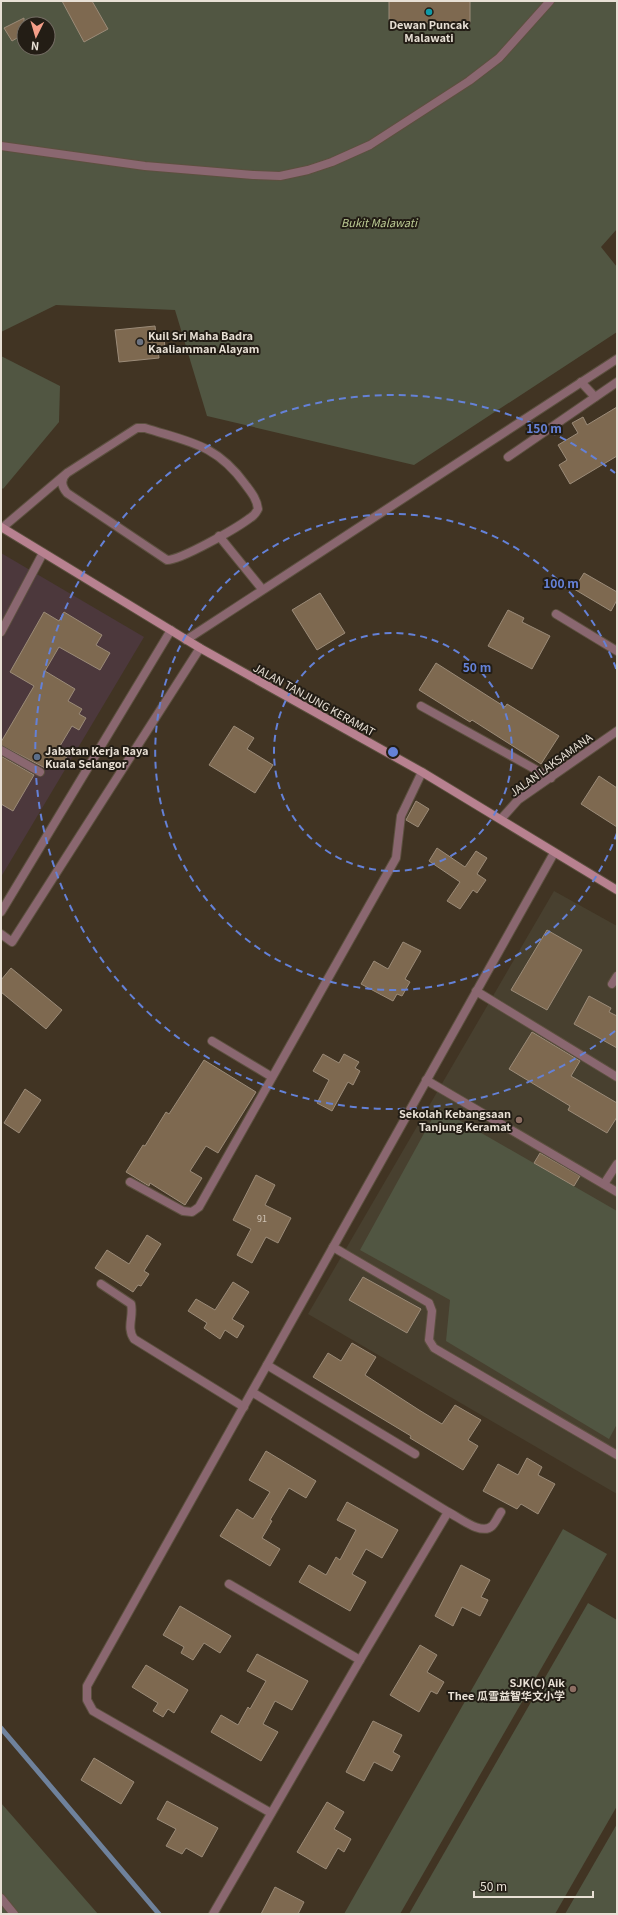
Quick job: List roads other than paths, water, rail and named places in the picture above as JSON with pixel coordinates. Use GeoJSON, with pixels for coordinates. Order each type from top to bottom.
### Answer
{"type":"FeatureCollection","features":[{"type":"Feature","properties":{"kind":"street"},"geometry":{"type":"LineString","coordinates":[[1,146],[144,166],[253,175],[280,176],[308,170],[332,162],[370,145],[469,80],[499,58],[550,1]]}},
{"type":"Feature","properties":{"kind":"street"},"geometry":{"type":"LineString","coordinates":[[186,640],[262,589],[617,359]]}},
{"type":"Feature","properties":{"kind":"street"},"geometry":{"type":"LineString","coordinates":[[581,382],[594,397]]}},
{"type":"Feature","properties":{"kind":"street"},"geometry":{"type":"LineString","coordinates":[[508,457],[617,382]]}},
{"type":"Feature","properties":{"kind":"street"},"geometry":{"type":"LineString","coordinates":[[2,528],[67,473],[137,428],[145,428],[203,446],[221,457],[232,467],[258,503],[258,509],[251,518],[219,536],[176,559],[167,560],[67,493],[63,488],[62,483],[63,477],[67,473]]}},
{"type":"Feature","properties":{"kind":"street","name":"JALAN TANJUNG KERAMAT"},"geometry":{"type":"LineString","coordinates":[[2,528],[186,640],[422,772],[617,890]]}},
{"type":"Feature","properties":{"kind":"street"},"geometry":{"type":"LineString","coordinates":[[219,536],[262,589]]}},
{"type":"Feature","properties":{"kind":"street"},"geometry":{"type":"LineString","coordinates":[[1,632],[43,553]]}},
{"type":"Feature","properties":{"kind":"street"},"geometry":{"type":"LineString","coordinates":[[556,614],[617,651]]}},
{"type":"Feature","properties":{"kind":"street"},"geometry":{"type":"LineString","coordinates":[[1,912],[171,630]]}},
{"type":"Feature","properties":{"kind":"street"},"geometry":{"type":"LineString","coordinates":[[1,934],[12,942],[200,648]]}},
{"type":"Feature","properties":{"kind":"street"},"geometry":{"type":"LineString","coordinates":[[421,706],[550,778]]}},
{"type":"Feature","properties":{"kind":"street","name":"JALAN LAKSAMANA"},"geometry":{"type":"LineString","coordinates":[[501,819],[518,800],[617,731]]}},
{"type":"Feature","properties":{"kind":"street"},"geometry":{"type":"LineString","coordinates":[[1,750],[40,772]]}},
{"type":"Feature","properties":{"kind":"street"},"geometry":{"type":"LineString","coordinates":[[130,1182],[187,1213],[196,1210],[396,858],[401,816],[422,772]]}},
{"type":"Feature","properties":{"kind":"street"},"geometry":{"type":"LineString","coordinates":[[271,1813],[93,1711],[87,1700],[87,1686],[554,853]]}},
{"type":"Feature","properties":{"kind":"street"},"geometry":{"type":"LineString","coordinates":[[612,984],[617,976]]}},
{"type":"Feature","properties":{"kind":"street"},"geometry":{"type":"LineString","coordinates":[[476,991],[617,1077]]}},
{"type":"Feature","properties":{"kind":"street"},"geometry":{"type":"LineString","coordinates":[[212,1041],[272,1077]]}},
{"type":"Feature","properties":{"kind":"street"},"geometry":{"type":"LineString","coordinates":[[426,1080],[617,1192]]}},
{"type":"Feature","properties":{"kind":"street"},"geometry":{"type":"LineString","coordinates":[[604,1184],[617,1164]]}},
{"type":"Feature","properties":{"kind":"street"},"geometry":{"type":"LineString","coordinates":[[333,1247],[429,1303],[432,1311],[429,1340],[434,1348],[617,1455]]}},
{"type":"Feature","properties":{"kind":"street"},"geometry":{"type":"LineString","coordinates":[[101,1284],[131,1304],[132,1315],[129,1325],[130,1332],[134,1339],[244,1407]]}},
{"type":"Feature","properties":{"kind":"street"},"geometry":{"type":"LineString","coordinates":[[267,1365],[415,1454]]}},
{"type":"Feature","properties":{"kind":"street"},"geometry":{"type":"LineString","coordinates":[[252,1392],[448,1512],[483,1529],[491,1527],[501,1512]]}},
{"type":"Feature","properties":{"kind":"street"},"geometry":{"type":"LineString","coordinates":[[213,1914],[360,1660],[448,1512]]}},
{"type":"Feature","properties":{"kind":"street"},"geometry":{"type":"LineString","coordinates":[[228,1584],[360,1660]]}},
{"type":"Feature","properties":{"kind":"street"},"geometry":{"type":"LineString","coordinates":[[1,1898],[14,1914]]}},
{"type":"Feature","properties":{"kind":"waterway"},"geometry":{"type":"LineString","coordinates":[[1,1728],[159,1914]]}},
{"type":"Feature","properties":{"kind":"place","name":"Dewan Puncak Malawati"},"geometry":{"type":"Point","coordinates":[429,12]}},
{"type":"Feature","properties":{"kind":"place","name":"Kuil Sri Maha Badra Kaaliamman Alayam"},"geometry":{"type":"Point","coordinates":[140,342]}},
{"type":"Feature","properties":{"kind":"place","name":"Jabatan Kerja Raya Kuala Selangor"},"geometry":{"type":"Point","coordinates":[37,757]}},
{"type":"Feature","properties":{"kind":"place","name":"Sekolah Kebangsaan Tanjung Keramat"},"geometry":{"type":"Point","coordinates":[519,1120]}},
{"type":"Feature","properties":{"kind":"place","name":"SJK(C) Aik Thee 瓜雪益智华文小学"},"geometry":{"type":"Point","coordinates":[573,1689]}},
{"type":"Feature","properties":{"kind":"park label","name":"Bukit Malawati"},"geometry":{"type":"Point","coordinates":[379,223]}}]}
